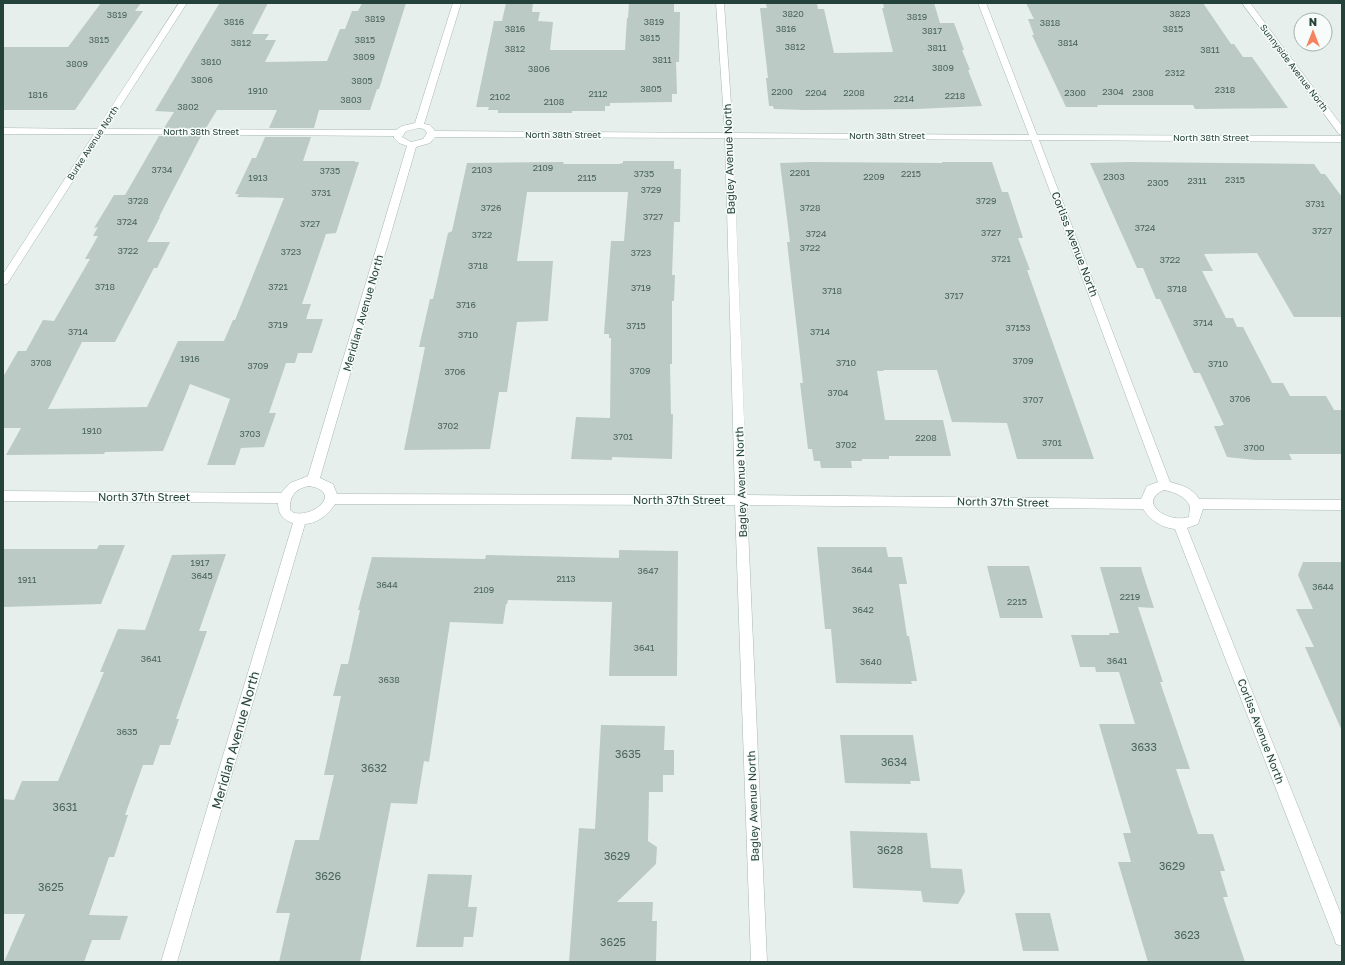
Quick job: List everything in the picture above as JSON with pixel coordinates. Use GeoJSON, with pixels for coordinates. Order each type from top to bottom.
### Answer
{"type":"FeatureCollection","features":[{"type":"Feature","properties":{"kind":"street","name":"Burke Avenue North"},"geometry":{"type":"LineString","coordinates":[[3,282],[183,3]]}},
{"type":"Feature","properties":{"kind":"street"},"geometry":{"type":"LineString","coordinates":[[419,125],[457,3]]}},
{"type":"Feature","properties":{"kind":"street","name":"Bagley Avenue North"},"geometry":{"type":"LineString","coordinates":[[720,3],[729,135],[741,500],[759,962]]}},
{"type":"Feature","properties":{"kind":"street","name":"Corliss Avenue North"},"geometry":{"type":"LineString","coordinates":[[982,3],[1165,486]]}},
{"type":"Feature","properties":{"kind":"street","name":"Sunnyside Avenue North"},"geometry":{"type":"LineString","coordinates":[[1246,3],[1342,132]]}},
{"type":"Feature","properties":{"kind":"street"},"geometry":{"type":"LineString","coordinates":[[419,125],[430,130],[431,134],[425,142],[412,144],[400,141],[398,138],[399,133],[407,127],[419,125]]}},
{"type":"Feature","properties":{"kind":"street","name":"North 38th Street"},"geometry":{"type":"LineString","coordinates":[[3,131],[399,133]]}},
{"type":"Feature","properties":{"kind":"street","name":"North 38th Street"},"geometry":{"type":"LineString","coordinates":[[431,134],[1342,139]]}},
{"type":"Feature","properties":{"kind":"street","name":"Meridian Avenue North"},"geometry":{"type":"LineString","coordinates":[[313,481],[412,144]]}},
{"type":"Feature","properties":{"kind":"street"},"geometry":{"type":"LineString","coordinates":[[313,481],[328,486],[331,491],[331,499],[326,509],[320,514],[312,518],[296,519],[285,511],[283,505],[284,498],[294,486],[313,481]]}},
{"type":"Feature","properties":{"kind":"street"},"geometry":{"type":"LineString","coordinates":[[1165,486],[1180,489],[1188,494],[1196,504],[1197,514],[1194,520],[1180,525],[1166,523],[1152,513],[1147,504],[1147,495],[1150,490],[1156,487],[1165,486]]}},
{"type":"Feature","properties":{"kind":"street","name":"North 37th Street"},"geometry":{"type":"LineString","coordinates":[[3,496],[284,498]]}},
{"type":"Feature","properties":{"kind":"street","name":"North 37th Street"},"geometry":{"type":"LineString","coordinates":[[331,499],[741,500],[1147,504]]}},
{"type":"Feature","properties":{"kind":"street"},"geometry":{"type":"LineString","coordinates":[[1196,504],[1342,506]]}},
{"type":"Feature","properties":{"kind":"street","name":"Meridian Avenue North"},"geometry":{"type":"LineString","coordinates":[[169,962],[300,519]]}},
{"type":"Feature","properties":{"kind":"street","name":"Corliss Avenue North"},"geometry":{"type":"LineString","coordinates":[[1180,525],[1342,938]]}},
{"type":"Feature","properties":{"kind":"building"},"geometry":{"type":"Polygon","coordinates":[[[101,3],[141,3],[135,11],[143,11],[75,110],[3,110],[3,47],[68,47],[101,3]]]}},
{"type":"Feature","properties":{"kind":"building"},"geometry":{"type":"Polygon","coordinates":[[[268,3],[252,34],[269,34],[265,40],[276,40],[265,62],[327,61],[340,29],[345,29],[352,11],[358,11],[362,3],[406,3],[379,89],[377,89],[370,110],[319,110],[314,128],[269,128],[277,110],[217,110],[206,128],[164,128],[174,112],[155,111],[219,4],[268,3]]]}},
{"type":"Feature","properties":{"kind":"building"},"geometry":{"type":"Polygon","coordinates":[[[506,3],[533,3],[532,12],[540,12],[538,21],[553,22],[550,50],[625,50],[629,3],[674,3],[674,12],[680,12],[679,62],[676,62],[677,94],[672,94],[672,102],[610,103],[610,106],[605,106],[605,111],[572,111],[572,113],[498,113],[498,110],[488,110],[489,107],[476,107],[494,21],[502,21],[506,3]]]}},
{"type":"Feature","properties":{"kind":"building"},"geometry":{"type":"Polygon","coordinates":[[[883,3],[934,3],[940,23],[954,23],[970,70],[968,70],[982,106],[916,109],[805,110],[774,109],[773,106],[769,106],[766,78],[768,78],[760,8],[767,8],[766,4],[817,4],[818,9],[824,9],[834,53],[893,52],[882,8],[884,8],[883,3]]]}},
{"type":"Feature","properties":{"kind":"building"},"geometry":{"type":"Polygon","coordinates":[[[1026,3],[1203,3],[1231,44],[1234,44],[1243,57],[1252,57],[1288,108],[1195,109],[1193,105],[1097,105],[1098,107],[1066,107],[1032,35],[1034,35],[1028,19],[1034,19],[1026,3]]]}},
{"type":"Feature","properties":{"kind":"building"},"geometry":{"type":"Polygon","coordinates":[[[159,136],[201,136],[147,242],[170,242],[157,268],[154,268],[115,342],[82,342],[48,409],[147,407],[178,341],[224,341],[233,320],[235,320],[284,198],[237,197],[239,194],[235,194],[252,158],[256,158],[265,137],[311,137],[303,161],[359,162],[336,233],[326,234],[302,304],[311,304],[306,319],[323,319],[312,353],[298,353],[295,363],[286,363],[269,413],[276,413],[264,447],[241,448],[235,465],[207,465],[230,399],[190,384],[163,451],[105,452],[104,454],[6,455],[21,428],[3,428],[3,377],[18,351],[26,351],[43,320],[54,321],[90,259],[85,259],[98,236],[93,236],[98,227],[94,228],[114,195],[125,195],[159,136]]]}},
{"type":"Feature","properties":{"kind":"building"},"geometry":{"type":"Polygon","coordinates":[[[623,161],[674,161],[674,169],[681,169],[680,222],[674,222],[672,275],[675,275],[674,301],[672,301],[672,364],[670,364],[671,414],[673,414],[672,459],[612,457],[612,460],[571,459],[576,417],[610,418],[611,338],[609,338],[609,334],[604,334],[611,241],[624,241],[628,192],[527,192],[517,261],[553,261],[548,321],[517,322],[507,392],[499,392],[490,449],[404,450],[425,347],[419,347],[430,299],[433,299],[448,233],[452,231],[467,163],[564,162],[563,164],[619,164],[623,163],[623,161]]]}},
{"type":"Feature","properties":{"kind":"building"},"geometry":{"type":"Polygon","coordinates":[[[992,162],[1002,192],[1008,192],[1023,238],[1018,238],[1030,270],[1027,270],[1094,459],[1017,459],[1007,423],[952,422],[937,370],[883,370],[884,371],[877,371],[885,420],[943,420],[951,456],[889,456],[889,459],[862,459],[862,461],[851,461],[852,468],[821,468],[820,461],[814,461],[812,449],[808,449],[800,383],[803,383],[787,242],[790,242],[780,163],[992,162]]]}},
{"type":"Feature","properties":{"kind":"building"},"geometry":{"type":"Polygon","coordinates":[[[1090,163],[1314,164],[1321,174],[1325,174],[1342,197],[1342,317],[1294,317],[1257,253],[1204,254],[1213,271],[1202,271],[1226,318],[1233,318],[1237,327],[1243,327],[1272,383],[1283,383],[1290,396],[1326,396],[1334,410],[1342,410],[1342,454],[1289,454],[1292,460],[1255,460],[1227,457],[1214,426],[1224,425],[1200,373],[1194,373],[1160,299],[1156,299],[1143,268],[1137,268],[1090,163]]]}},
{"type":"Feature","properties":{"kind":"building"},"geometry":{"type":"Polygon","coordinates":[[[99,545],[125,545],[101,604],[3,607],[3,549],[97,549],[99,545]]]}},
{"type":"Feature","properties":{"kind":"building"},"geometry":{"type":"Polygon","coordinates":[[[817,547],[886,547],[888,557],[902,557],[907,584],[899,584],[907,636],[909,636],[917,681],[911,681],[912,684],[836,683],[831,629],[825,629],[817,547]]]}},
{"type":"Feature","properties":{"kind":"building"},"geometry":{"type":"Polygon","coordinates":[[[619,550],[678,551],[677,676],[609,676],[612,602],[508,600],[503,624],[450,622],[429,762],[424,761],[417,804],[391,803],[360,962],[279,962],[290,913],[276,913],[295,840],[319,840],[334,775],[324,775],[341,696],[333,696],[341,664],[348,664],[360,610],[358,610],[372,557],[485,559],[486,555],[619,558],[619,550]]]}},
{"type":"Feature","properties":{"kind":"building"},"geometry":{"type":"Polygon","coordinates":[[[226,554],[199,631],[207,631],[176,719],[179,719],[170,745],[160,745],[153,765],[143,765],[125,815],[128,815],[114,857],[109,857],[89,915],[128,916],[120,940],[92,940],[84,962],[4,962],[25,914],[3,914],[3,799],[14,800],[22,781],[58,781],[104,672],[100,672],[118,629],[145,630],[172,555],[226,554]]]}},
{"type":"Feature","properties":{"kind":"building"},"geometry":{"type":"Polygon","coordinates":[[[1303,562],[1342,562],[1342,731],[1305,647],[1314,647],[1296,609],[1313,609],[1298,575],[1303,562]]]}},
{"type":"Feature","properties":{"kind":"building"},"geometry":{"type":"Polygon","coordinates":[[[987,566],[1029,566],[1043,618],[1000,618],[987,566]]]}},
{"type":"Feature","properties":{"kind":"building"},"geometry":{"type":"Polygon","coordinates":[[[1100,567],[1141,567],[1154,608],[1138,607],[1163,682],[1160,682],[1190,769],[1176,769],[1198,834],[1213,834],[1225,871],[1220,871],[1228,897],[1223,897],[1245,962],[1148,962],[1118,862],[1131,862],[1123,833],[1131,833],[1099,724],[1135,724],[1119,672],[1096,672],[1095,667],[1080,667],[1071,635],[1110,635],[1109,633],[1119,633],[1100,567]]]}},
{"type":"Feature","properties":{"kind":"building"},"geometry":{"type":"Polygon","coordinates":[[[601,725],[665,726],[664,750],[674,750],[674,775],[663,775],[663,792],[649,792],[648,841],[657,847],[656,864],[617,902],[653,902],[652,921],[657,921],[656,962],[569,962],[579,828],[595,829],[601,725]]]}},
{"type":"Feature","properties":{"kind":"building"},"geometry":{"type":"Polygon","coordinates":[[[840,735],[913,735],[920,781],[910,781],[911,784],[845,783],[840,735]]]}},
{"type":"Feature","properties":{"kind":"building"},"geometry":{"type":"Polygon","coordinates":[[[850,831],[927,833],[931,868],[962,869],[965,892],[958,904],[923,902],[921,891],[853,888],[850,831]]]}},
{"type":"Feature","properties":{"kind":"building"},"geometry":{"type":"Polygon","coordinates":[[[428,874],[472,875],[468,907],[477,907],[473,937],[464,937],[463,947],[416,947],[428,874]]]}},
{"type":"Feature","properties":{"kind":"building"},"geometry":{"type":"Polygon","coordinates":[[[1015,913],[1050,913],[1059,951],[1023,951],[1015,913]]]}}]}
